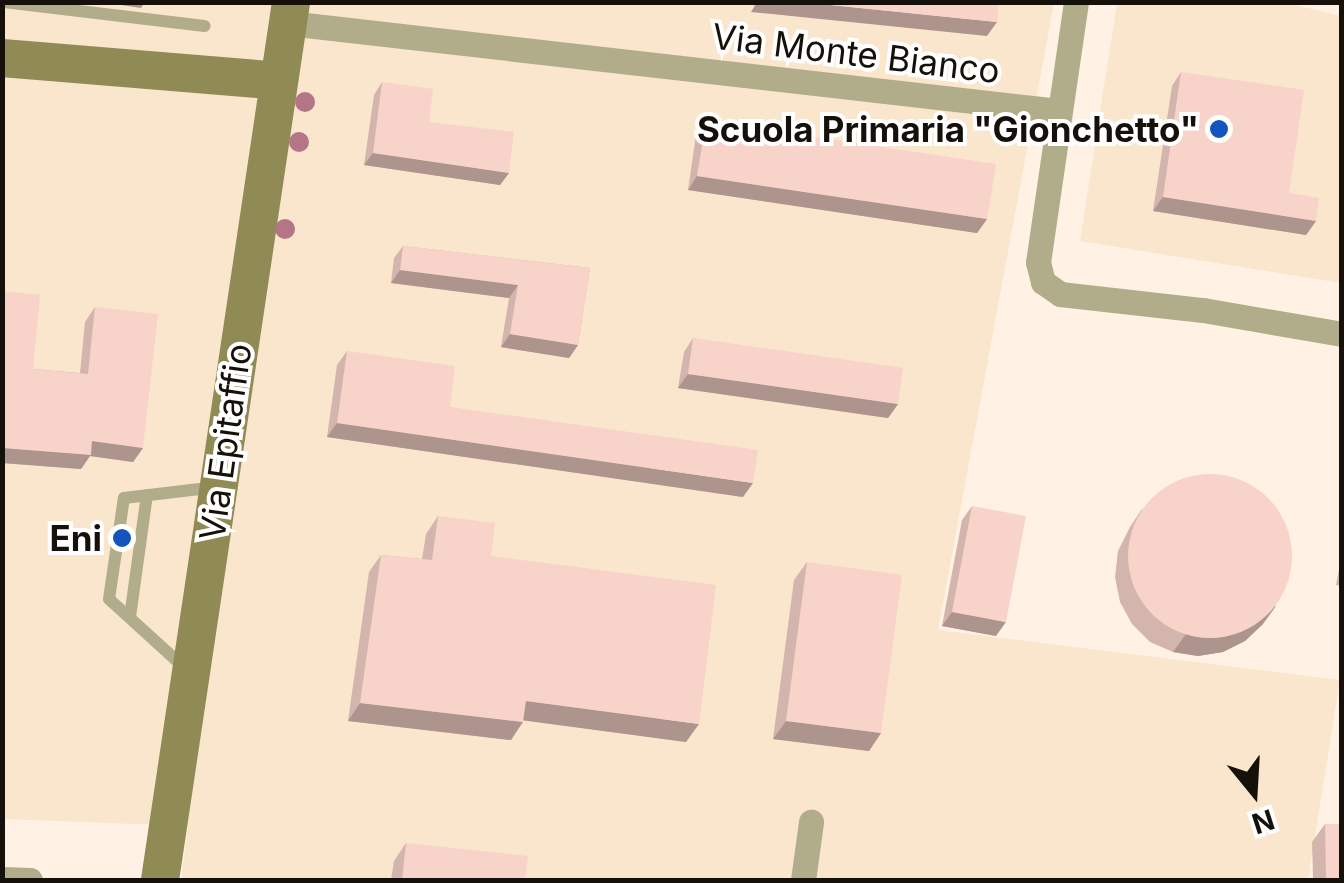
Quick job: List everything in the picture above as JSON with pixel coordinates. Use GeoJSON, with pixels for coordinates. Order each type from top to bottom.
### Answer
{"type":"FeatureCollection","features":[{"type":"Feature","properties":{"kind":"main road","name":"Via Epitaffio"},"geometry":{"type":"LineString","coordinates":[[160,880],[289,13]]}},
{"type":"Feature","properties":{"kind":"main road"},"geometry":{"type":"LineString","coordinates":[[2,58],[279,82]]}},
{"type":"Feature","properties":{"kind":"street"},"geometry":{"type":"LineString","coordinates":[[1076,2],[1038,262],[1043,282],[1060,294],[1203,310],[1342,334]]}},
{"type":"Feature","properties":{"kind":"street","name":"Via Monte Bianco"},"geometry":{"type":"LineString","coordinates":[[289,13],[1059,112]]}},
{"type":"Feature","properties":{"kind":"street"},"geometry":{"type":"LineString","coordinates":[[803,880],[811,822]]}},
{"type":"Feature","properties":{"kind":"street"},"geometry":{"type":"LineString","coordinates":[[2,879],[30,880]]}},
{"type":"Feature","properties":{"kind":"lane"},"geometry":{"type":"LineString","coordinates":[[4,2],[205,26]]}},
{"type":"Feature","properties":{"kind":"lane"},"geometry":{"type":"LineString","coordinates":[[191,674],[109,599],[124,498],[218,487]]}},
{"type":"Feature","properties":{"kind":"lane"},"geometry":{"type":"LineString","coordinates":[[130,618],[147,495]]}},
{"type":"Feature","properties":{"kind":"shaded area"},"geometry":{"type":"Polygon","coordinates":[[[3,3],[1054,3],[938,630],[1340,680],[1308,880],[181,880],[188,826],[3,819],[3,3]]]}},
{"type":"Feature","properties":{"kind":"shaded area","name":"Scuola Primaria \"Gionchetto\""},"geometry":{"type":"Polygon","coordinates":[[[1117,3],[1287,3],[1341,16],[1341,283],[1080,241],[1117,3]]]}},
{"type":"Feature","properties":{"kind":"building"},"geometry":{"type":"Polygon","coordinates":[[[801,2],[999,2],[997,22],[801,2]]]}},
{"type":"Feature","properties":{"kind":"building"},"geometry":{"type":"Polygon","coordinates":[[[1181,72],[1304,90],[1289,193],[1319,198],[1316,221],[1163,197],[1181,72]]]}},
{"type":"Feature","properties":{"kind":"building"},"geometry":{"type":"Polygon","coordinates":[[[382,82],[433,89],[429,122],[514,132],[509,173],[373,153],[382,82]]]}},
{"type":"Feature","properties":{"kind":"building"},"geometry":{"type":"Polygon","coordinates":[[[706,121],[996,164],[987,219],[697,176],[706,121]]]}},
{"type":"Feature","properties":{"kind":"building"},"geometry":{"type":"Polygon","coordinates":[[[403,246],[590,268],[578,345],[510,334],[518,285],[400,270],[403,246]]]}},
{"type":"Feature","properties":{"kind":"building"},"geometry":{"type":"Polygon","coordinates":[[[2,291],[40,295],[33,369],[88,374],[95,307],[158,314],[143,448],[92,441],[91,455],[2,448],[2,291]]]}},
{"type":"Feature","properties":{"kind":"building"},"geometry":{"type":"Polygon","coordinates":[[[693,338],[903,368],[898,404],[688,374],[693,338]]]}},
{"type":"Feature","properties":{"kind":"building"},"geometry":{"type":"Polygon","coordinates":[[[347,351],[455,366],[450,407],[758,450],[753,483],[337,423],[347,351]]]}},
{"type":"Feature","properties":{"kind":"building"},"geometry":{"type":"Polygon","coordinates":[[[1210,474],[1241,481],[1268,498],[1285,525],[1292,556],[1285,587],[1268,614],[1241,631],[1210,638],[1179,631],[1152,614],[1135,587],[1128,556],[1135,525],[1152,498],[1179,481],[1210,474]]]}},
{"type":"Feature","properties":{"kind":"building"},"geometry":{"type":"Polygon","coordinates":[[[972,506],[1026,516],[1006,622],[952,612],[972,506]]]}},
{"type":"Feature","properties":{"kind":"building"},"geometry":{"type":"Polygon","coordinates":[[[438,516],[495,523],[491,556],[716,585],[699,724],[526,701],[523,722],[360,703],[381,555],[432,560],[438,516]]]}},
{"type":"Feature","properties":{"kind":"building"},"geometry":{"type":"Polygon","coordinates":[[[807,562],[902,575],[881,733],[786,721],[807,562]]]}},
{"type":"Feature","properties":{"kind":"building"},"geometry":{"type":"Polygon","coordinates":[[[1325,824],[1342,824],[1342,880],[1326,880],[1325,824]]]}},
{"type":"Feature","properties":{"kind":"building"},"geometry":{"type":"Polygon","coordinates":[[[406,843],[528,856],[525,880],[402,880],[406,843]]]}},
{"type":"Feature","properties":{"kind":"place","name":"Scuola Primaria \"Gionchetto\""},"geometry":{"type":"Point","coordinates":[1219,129]}},
{"type":"Feature","properties":{"kind":"place","name":"Eni"},"geometry":{"type":"Point","coordinates":[122,538]}}]}
